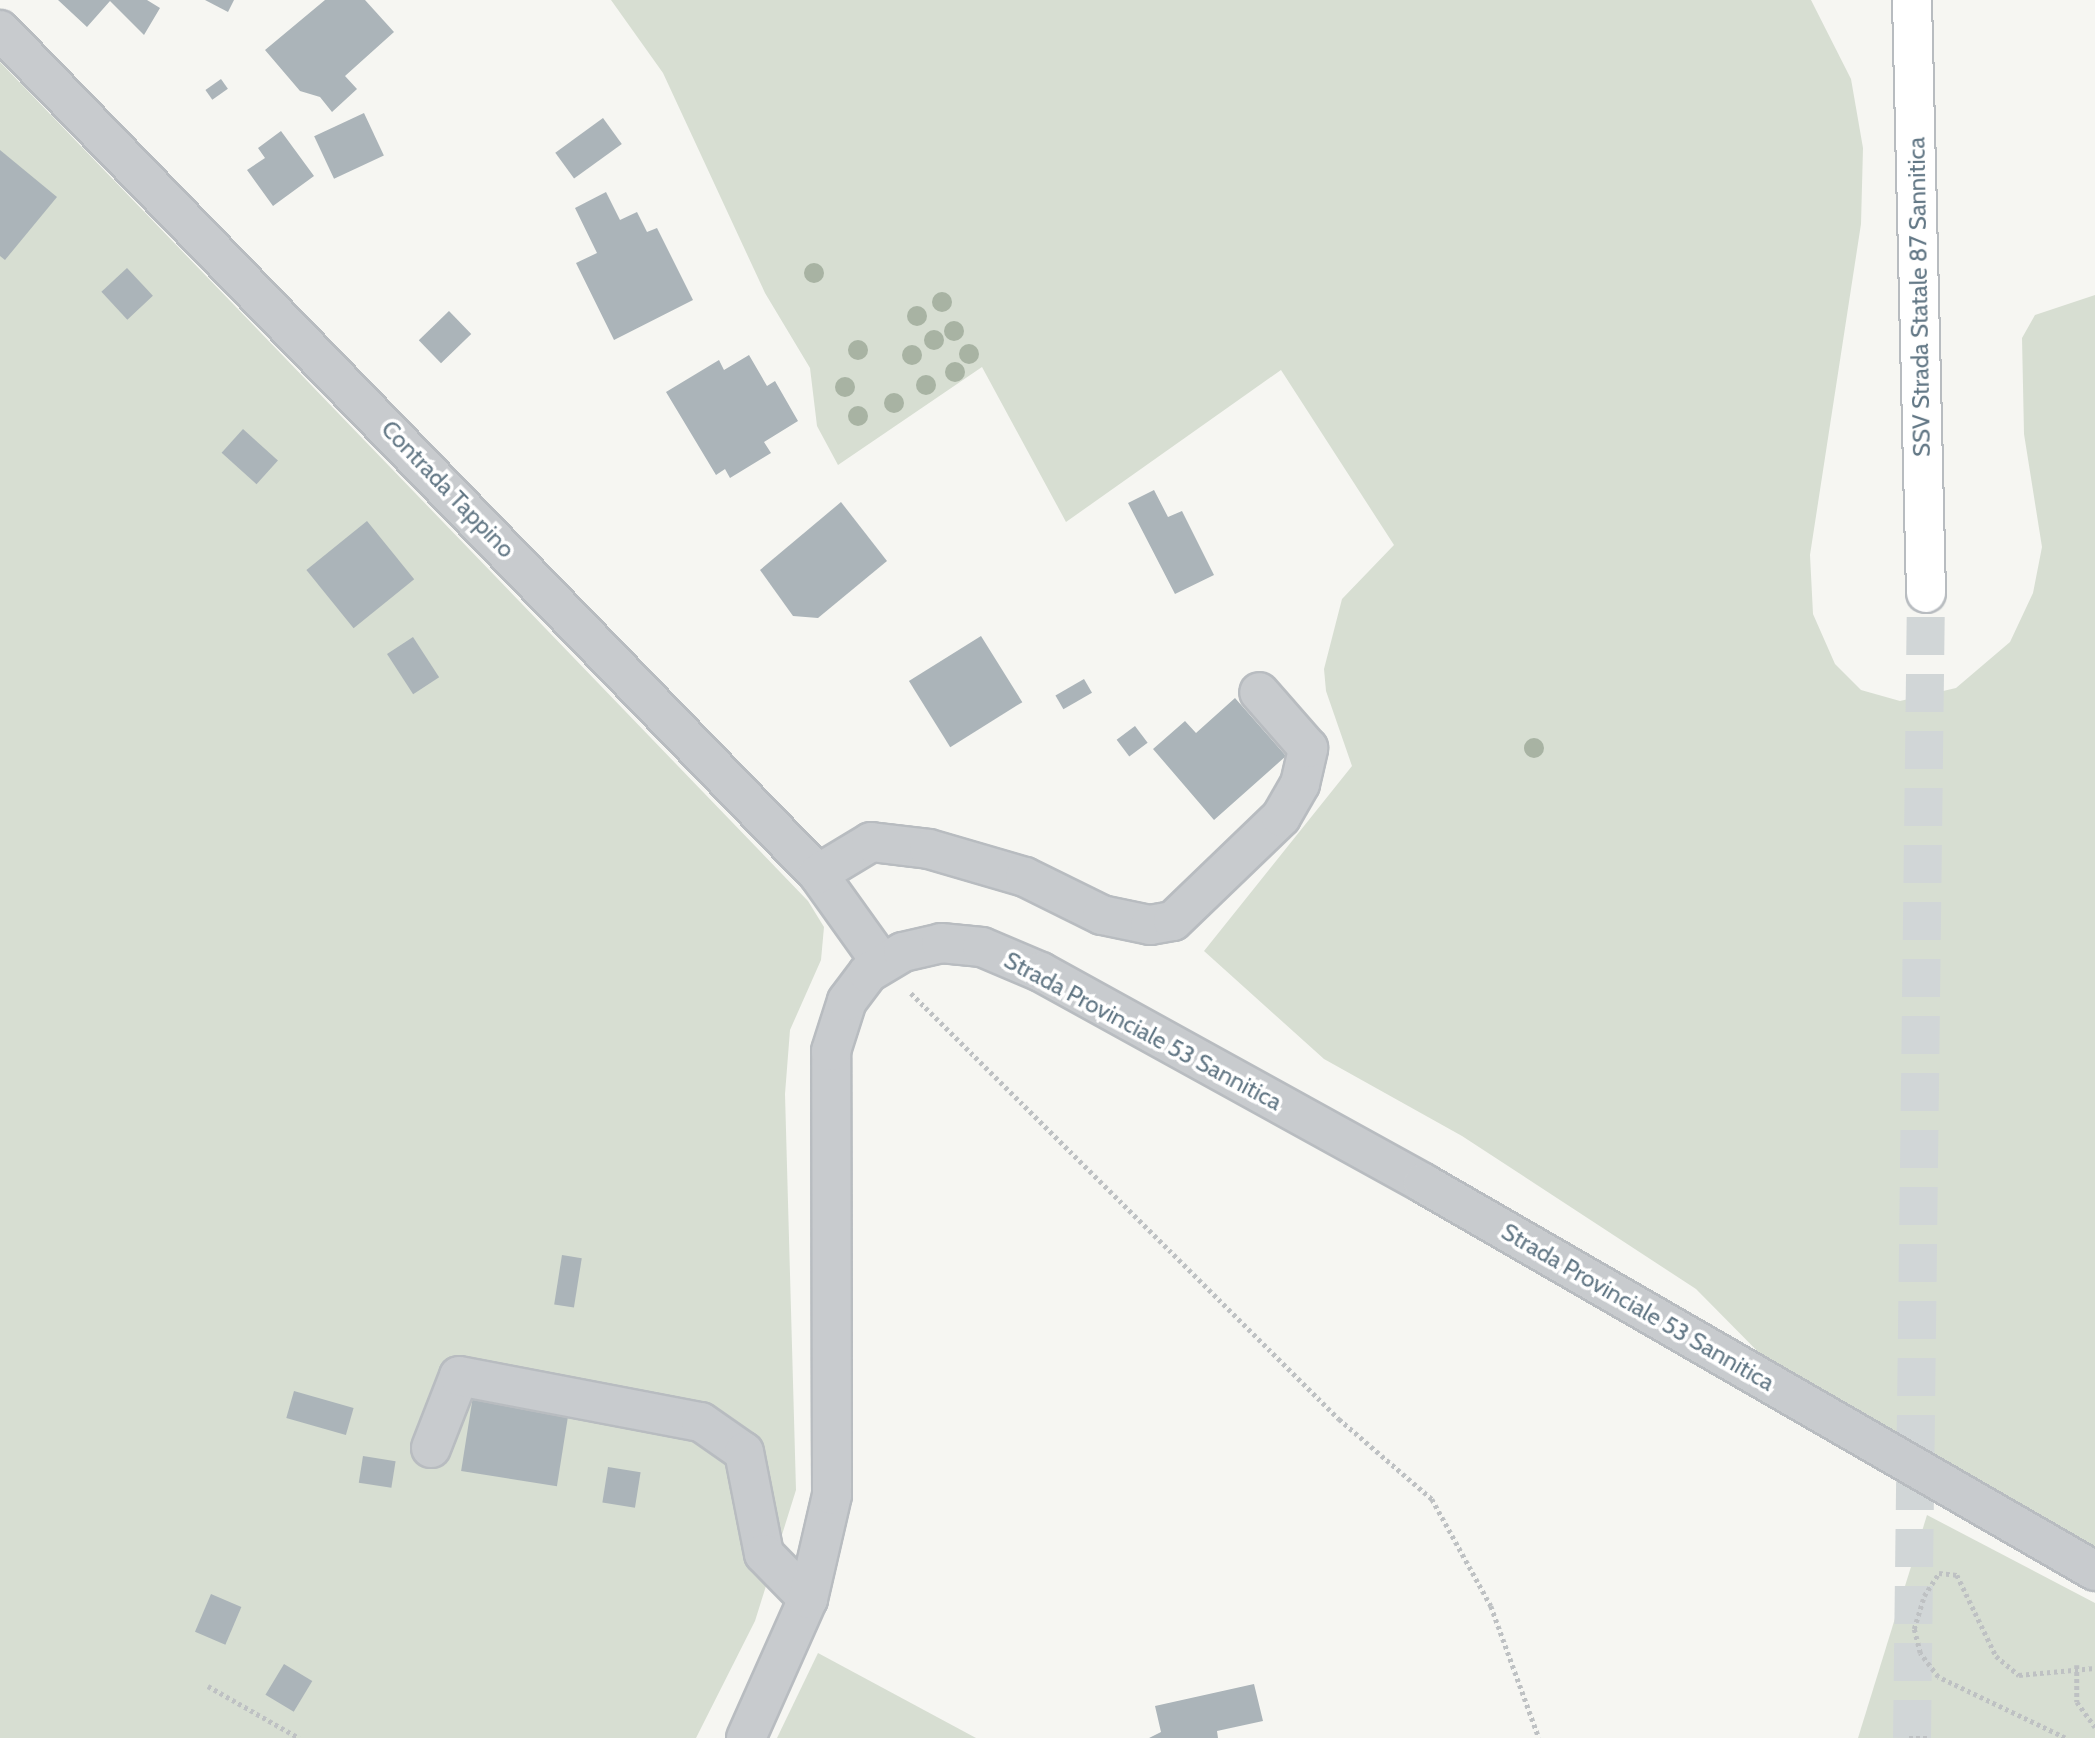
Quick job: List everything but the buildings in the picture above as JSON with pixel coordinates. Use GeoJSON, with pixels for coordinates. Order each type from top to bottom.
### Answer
{"type":"FeatureCollection","features":[{"type":"Feature","properties":{"kind":"main road","name":"SSV Strada Statale 87 Sannitica"},"geometry":{"type":"LineString","coordinates":[[1912,0],[1926,593]]}},
{"type":"Feature","properties":{"kind":"street","name":"Contrada Tappino"},"geometry":{"type":"LineString","coordinates":[[0,30],[818,874],[881,962]]}},
{"type":"Feature","properties":{"kind":"street"},"geometry":{"type":"LineString","coordinates":[[818,874],[871,842],[929,849],[1025,877],[1102,915],[1150,925],[1173,921],[1282,817],[1300,784],[1308,748],[1259,692]]}},
{"type":"Feature","properties":{"kind":"street","name":"Strada Provinciale 53 Sannitica"},"geometry":{"type":"LineString","coordinates":[[746,1738],[808,1599],[827,1524],[835,1446],[828,1073],[847,1001],[881,962],[920,947],[956,943],[1028,965],[1423,1183],[2095,1571]]}},
{"type":"Feature","properties":{"kind":"street"},"geometry":{"type":"LineString","coordinates":[[431,1448],[459,1376],[701,1422],[744,1451],[764,1554],[808,1599]]}},
{"type":"Feature","properties":{"kind":"path"},"geometry":{"type":"LineString","coordinates":[[881,962],[1319,1400],[1432,1499],[1491,1606],[1539,1738]]}},
{"type":"Feature","properties":{"kind":"path"},"geometry":{"type":"LineString","coordinates":[[2065,1738],[1938,1677],[1920,1653],[1914,1629],[1924,1597],[1939,1573],[1957,1575],[1996,1656],[2019,1675],[2077,1665],[2095,1668]]}},
{"type":"Feature","properties":{"kind":"path"},"geometry":{"type":"LineString","coordinates":[[2077,1665],[2077,1702],[2095,1727]]}},
{"type":"Feature","properties":{"kind":"path"},"geometry":{"type":"LineString","coordinates":[[208,1686],[299,1738]]}},
{"type":"Feature","properties":{"kind":"path"},"geometry":{"type":"LineString","coordinates":[[1909,1738],[1930,1738]]}},
{"type":"Feature","properties":{"kind":"shaded area"},"geometry":{"type":"Polygon","coordinates":[[[611,0],[1811,0],[1851,79],[1863,148],[1861,224],[1810,555],[1813,614],[1835,664],[1861,690],[1900,701],[1956,688],[2010,642],[2033,593],[2042,547],[2024,434],[2022,338],[2035,315],[2095,295],[2095,1548],[2051,1529],[1786,1380],[1696,1289],[1462,1136],[1324,1059],[1204,951],[1352,766],[1326,691],[1324,669],[1342,599],[1394,545],[1281,370],[1066,522],[982,367],[838,465],[817,426],[810,368],[765,293],[663,73],[611,0]]]}},
{"type":"Feature","properties":{"kind":"shaded area"},"geometry":{"type":"Polygon","coordinates":[[[0,62],[808,901],[824,927],[821,960],[790,1030],[785,1094],[796,1490],[755,1621],[696,1738],[0,1738],[0,62]]]}},
{"type":"Feature","properties":{"kind":"shaded area"},"geometry":{"type":"Polygon","coordinates":[[[1927,1515],[2095,1603],[2095,1738],[1858,1738],[1927,1515]]]}},
{"type":"Feature","properties":{"kind":"shaded area"},"geometry":{"type":"Polygon","coordinates":[[[818,1653],[976,1738],[777,1738],[818,1653]]]}},
{"type":"Feature","properties":{"kind":"tunnel"},"geometry":{"type":"LineString","coordinates":[[1912,1738],[1926,593]]}}]}
